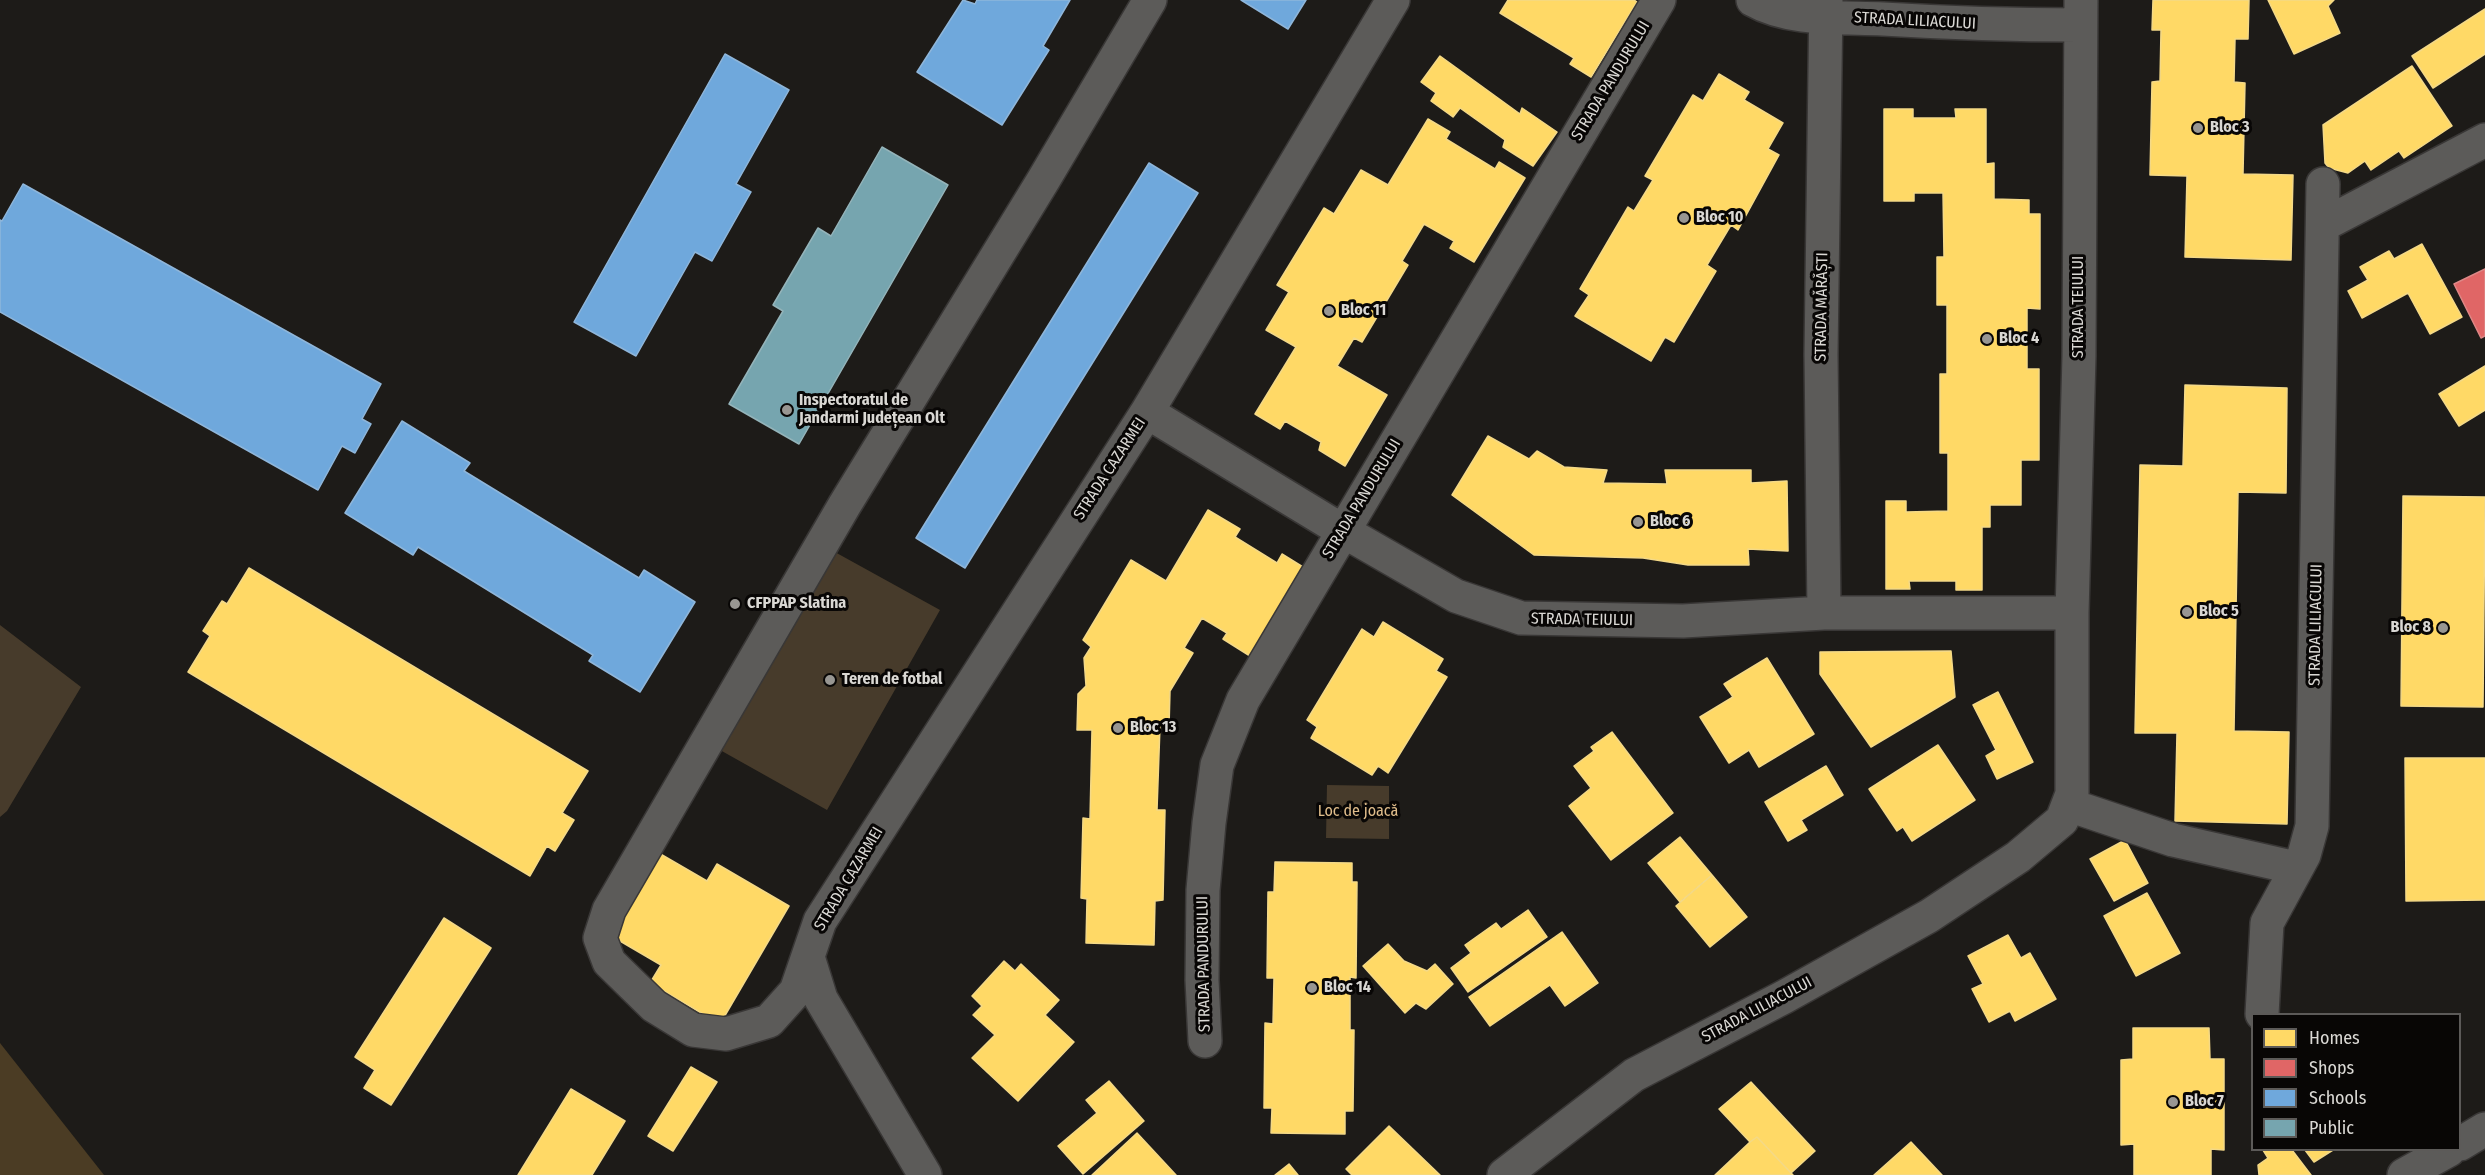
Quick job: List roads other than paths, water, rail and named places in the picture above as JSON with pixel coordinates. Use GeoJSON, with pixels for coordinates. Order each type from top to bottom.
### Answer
{"type":"FeatureCollection","features":[{"type":"Feature","properties":{"kind":"street","name":"STRADA CAZARMEI"},"geometry":{"type":"LineString","coordinates":[[1150,0],[1044,179],[844,506],[609,910],[600,938],[609,962],[654,1006],[693,1030],[726,1034],[769,1021],[796,991],[820,921],[1147,412],[1393,0]]}},
{"type":"Feature","properties":{"kind":"street","name":"STRADA PANDURULUI"},"geometry":{"type":"LineString","coordinates":[[1205,1041],[1202,980],[1203,890],[1217,765],[1243,700],[1659,0]]}},
{"type":"Feature","properties":{"kind":"street","name":"STRADA LILIACULUI"},"geometry":{"type":"LineString","coordinates":[[1753,0],[1763,6],[1791,13],[1825,8],[1991,25],[2080,13]]}},
{"type":"Feature","properties":{"kind":"street","name":"STRADA MĂRĂȘTI"},"geometry":{"type":"LineString","coordinates":[[1824,613],[1821,354],[1825,8]]}},
{"type":"Feature","properties":{"kind":"street","name":"STRADA TEIULUI"},"geometry":{"type":"LineString","coordinates":[[2069,805],[2072,794],[2072,613],[2079,356],[2080,13]]}},
{"type":"Feature","properties":{"kind":"street"},"geometry":{"type":"LineString","coordinates":[[2323,225],[2485,140]]}},
{"type":"Feature","properties":{"kind":"street","name":"STRADA LILIACULUI"},"geometry":{"type":"LineString","coordinates":[[2262,1013],[2267,923],[2304,855],[2312,826],[2323,183]]}},
{"type":"Feature","properties":{"kind":"street","name":"STRADA TEIULUI"},"geometry":{"type":"LineString","coordinates":[[1147,412],[1343,531],[1456,596],[1521,618],[1683,621],[1824,613],[2072,613]]}},
{"type":"Feature","properties":{"kind":"street"},"geometry":{"type":"LineString","coordinates":[[2069,805],[2173,840],[2296,868]]}},
{"type":"Feature","properties":{"kind":"street","name":"STRADA LILIACULUI"},"geometry":{"type":"LineString","coordinates":[[1516,1172],[1634,1075],[1784,997],[1919,922],[2018,857],[2062,820],[2069,805]]}},
{"type":"Feature","properties":{"kind":"street"},"geometry":{"type":"LineString","coordinates":[[808,957],[821,999],[925,1175]]}},
{"type":"Feature","properties":{"kind":"street"},"geometry":{"type":"LineString","coordinates":[[2461,1143],[2485,1129]]}},
{"type":"Feature","properties":{"kind":"street"},"geometry":{"type":"LineString","coordinates":[[2404,1175],[2446,1151]]}},
{"type":"Feature","properties":{"kind":"place","name":"Bloc 3"},"geometry":{"type":"Point","coordinates":[2198,128]}},
{"type":"Feature","properties":{"kind":"place","name":"Bloc 10"},"geometry":{"type":"Point","coordinates":[1684,218]}},
{"type":"Feature","properties":{"kind":"place","name":"Bloc 11"},"geometry":{"type":"Point","coordinates":[1329,311]}},
{"type":"Feature","properties":{"kind":"place","name":"Bloc 4"},"geometry":{"type":"Point","coordinates":[1987,339]}},
{"type":"Feature","properties":{"kind":"place","name":"Inspectoratul de Jandarmi Județean Olt"},"geometry":{"type":"Point","coordinates":[787,410]}},
{"type":"Feature","properties":{"kind":"place","name":"Bloc 6"},"geometry":{"type":"Point","coordinates":[1638,522]}},
{"type":"Feature","properties":{"kind":"place","name":"CFPPAP Slatina"},"geometry":{"type":"Point","coordinates":[735,604]}},
{"type":"Feature","properties":{"kind":"place","name":"Bloc 5"},"geometry":{"type":"Point","coordinates":[2187,612]}},
{"type":"Feature","properties":{"kind":"place","name":"Bloc 8"},"geometry":{"type":"Point","coordinates":[2443,628]}},
{"type":"Feature","properties":{"kind":"place","name":"Teren de fotbal"},"geometry":{"type":"Point","coordinates":[830,680]}},
{"type":"Feature","properties":{"kind":"place","name":"Bloc 13"},"geometry":{"type":"Point","coordinates":[1118,728]}},
{"type":"Feature","properties":{"kind":"place","name":"Bloc 14"},"geometry":{"type":"Point","coordinates":[1312,988]}},
{"type":"Feature","properties":{"kind":"place","name":"Bloc 7"},"geometry":{"type":"Point","coordinates":[2173,1102]}},
{"type":"Feature","properties":{"kind":"park label","name":"Loc de joacă"},"geometry":{"type":"Point","coordinates":[1358,812]}}]}
